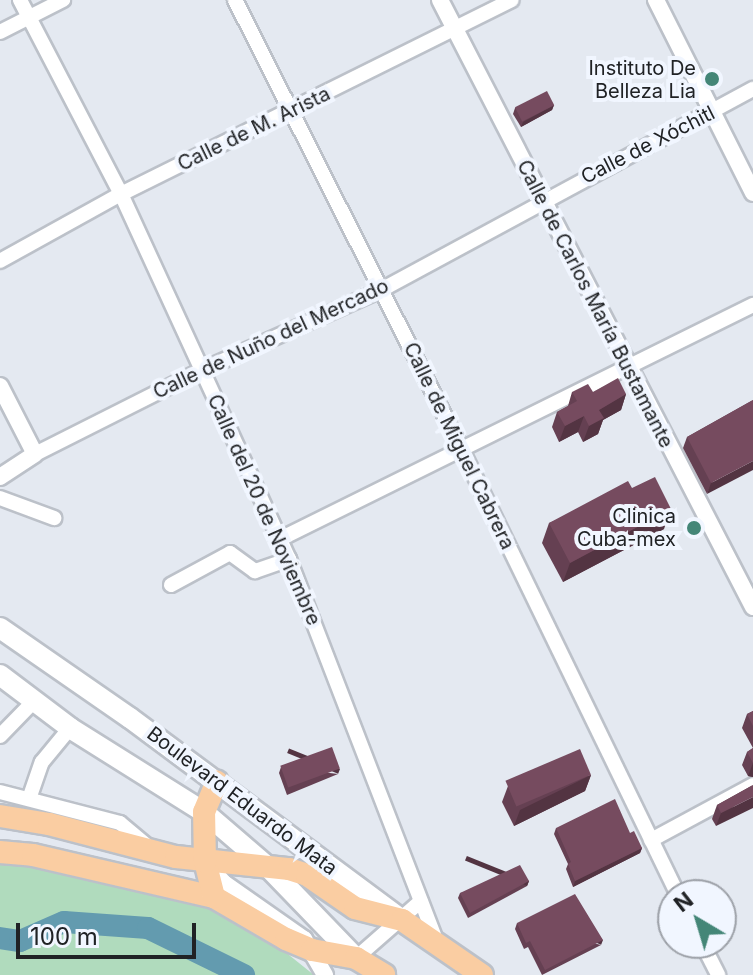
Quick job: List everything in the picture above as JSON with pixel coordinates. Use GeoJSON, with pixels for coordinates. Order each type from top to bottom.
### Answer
{"type":"FeatureCollection","features":[{"type":"Feature","properties":{"kind":"main road","name":"Boulevard Eduardo Mata"},"geometry":{"type":"LineString","coordinates":[[0,628],[217,782],[438,947],[482,975]]}},
{"type":"Feature","properties":{"kind":"main road","name":"Boulevard Eduardo Mata"},"geometry":{"type":"LineString","coordinates":[[0,675],[70,728],[204,812],[268,867],[356,958],[384,975]]}},
{"type":"Feature","properties":{"kind":"main road"},"geometry":{"type":"LineString","coordinates":[[214,897],[205,862],[204,812],[217,782]]}},
{"type":"Feature","properties":{"kind":"main road"},"geometry":{"type":"LineString","coordinates":[[0,816],[49,824],[176,857],[268,867],[307,875],[355,908],[402,920]]}},
{"type":"Feature","properties":{"kind":"main road"},"geometry":{"type":"LineString","coordinates":[[0,852],[33,855],[214,897],[286,939],[312,950],[356,958]]}},
{"type":"Feature","properties":{"kind":"main road"},"geometry":{"type":"LineString","coordinates":[[175,887],[182,882],[186,870],[176,857]]}},
{"type":"Feature","properties":{"kind":"street","name":"Calle del 20 de Noviembre"},"geometry":{"type":"LineString","coordinates":[[20,0],[121,194],[289,559],[438,947]]}},
{"type":"Feature","properties":{"kind":"street"},"geometry":{"type":"LineString","coordinates":[[0,32],[63,0]]}},
{"type":"Feature","properties":{"kind":"street","name":"Calle de Miguel Cabrera"},"geometry":{"type":"LineString","coordinates":[[235,0],[462,450],[670,879]]}},
{"type":"Feature","properties":{"kind":"street","name":"Calle de Carlos María Bustamante"},"geometry":{"type":"LineString","coordinates":[[440,0],[753,607]]}},
{"type":"Feature","properties":{"kind":"street","name":"Calle de M. Arista"},"geometry":{"type":"LineString","coordinates":[[0,261],[121,194],[511,0]]}},
{"type":"Feature","properties":{"kind":"street"},"geometry":{"type":"LineString","coordinates":[[656,0],[710,113],[753,193]]}},
{"type":"Feature","properties":{"kind":"street","name":"Calle de Xóchitl"},"geometry":{"type":"LineString","coordinates":[[542,200],[753,89]]}},
{"type":"Feature","properties":{"kind":"street","name":"Calle de Nuño del Mercado"},"geometry":{"type":"LineString","coordinates":[[0,477],[35,454],[202,370],[381,290],[542,200]]}},
{"type":"Feature","properties":{"kind":"street"},"geometry":{"type":"LineString","coordinates":[[280,539],[753,305]]}},
{"type":"Feature","properties":{"kind":"street"},"geometry":{"type":"LineString","coordinates":[[0,386],[35,454]]}},
{"type":"Feature","properties":{"kind":"street"},"geometry":{"type":"LineString","coordinates":[[0,498],[54,518]]}},
{"type":"Feature","properties":{"kind":"street"},"geometry":{"type":"LineString","coordinates":[[171,585],[230,553],[255,571],[289,559]]}},
{"type":"Feature","properties":{"kind":"street"},"geometry":{"type":"LineString","coordinates":[[0,736],[34,701]]}},
{"type":"Feature","properties":{"kind":"street"},"geometry":{"type":"LineString","coordinates":[[29,799],[42,762],[70,728]]}},
{"type":"Feature","properties":{"kind":"street"},"geometry":{"type":"LineString","coordinates":[[651,840],[753,785]]}},
{"type":"Feature","properties":{"kind":"street"},"geometry":{"type":"LineString","coordinates":[[0,792],[120,823],[149,848]]}},
{"type":"Feature","properties":{"kind":"street"},"geometry":{"type":"LineString","coordinates":[[205,862],[224,883],[291,927],[312,950],[325,975]]}},
{"type":"Feature","properties":{"kind":"street"},"geometry":{"type":"LineString","coordinates":[[356,958],[421,901]]}},
{"type":"Feature","properties":{"kind":"street"},"geometry":{"type":"LineString","coordinates":[[286,939],[318,975]]}},
{"type":"Feature","properties":{"kind":"green space"},"geometry":{"type":"Polygon","coordinates":[[[0,852],[224,903],[314,975],[0,975],[0,852]]]}},
{"type":"Feature","properties":{"kind":"building"},"geometry":{"type":"Polygon","coordinates":[[[547,91],[554,105],[522,122],[515,107],[547,91]]]}},
{"type":"Feature","properties":{"kind":"building"},"geometry":{"type":"Polygon","coordinates":[[[618,378],[626,394],[599,410],[604,418],[589,426],[584,416],[565,426],[557,412],[577,401],[572,392],[588,384],[593,392],[618,378]]]}},
{"type":"Feature","properties":{"kind":"building"},"geometry":{"type":"Polygon","coordinates":[[[753,400],[753,461],[711,483],[687,437],[753,400]]]}},
{"type":"Feature","properties":{"kind":"building"},"geometry":{"type":"Polygon","coordinates":[[[655,477],[671,509],[570,563],[549,523],[628,481],[632,488],[655,477]]]}},
{"type":"Feature","properties":{"kind":"building"},"geometry":{"type":"Polygon","coordinates":[[[753,711],[753,726],[747,714],[753,711]]]}},
{"type":"Feature","properties":{"kind":"building"},"geometry":{"type":"Polygon","coordinates":[[[332,747],[340,769],[288,787],[280,766],[332,747]]]}},
{"type":"Feature","properties":{"kind":"building"},"geometry":{"type":"Polygon","coordinates":[[[753,748],[753,763],[747,752],[753,748]]]}},
{"type":"Feature","properties":{"kind":"building"},"geometry":{"type":"Polygon","coordinates":[[[580,749],[591,775],[516,806],[505,781],[580,749]]]}},
{"type":"Feature","properties":{"kind":"building"},"geometry":{"type":"Polygon","coordinates":[[[753,785],[753,797],[721,813],[717,805],[753,785]]]}},
{"type":"Feature","properties":{"kind":"building"},"geometry":{"type":"Polygon","coordinates":[[[615,799],[630,833],[634,831],[642,848],[575,881],[568,864],[571,862],[556,828],[615,799]]]}},
{"type":"Feature","properties":{"kind":"building"},"geometry":{"type":"Polygon","coordinates":[[[520,865],[529,881],[470,913],[460,893],[520,865]]]}},
{"type":"Feature","properties":{"kind":"building"},"geometry":{"type":"Polygon","coordinates":[[[575,894],[603,940],[545,970],[530,941],[526,943],[517,923],[575,894]]]}},
{"type":"Feature","properties":{"kind":"waterway"},"geometry":{"type":"LineString","coordinates":[[0,938],[20,941],[64,922],[148,928],[244,975]]}},
{"type":"Feature","properties":{"kind":"place","name":"Instituto De Belleza Lia"},"geometry":{"type":"Point","coordinates":[712,79]}},
{"type":"Feature","properties":{"kind":"place","name":"Clinica Cuba-mex"},"geometry":{"type":"Point","coordinates":[694,528]}}]}
